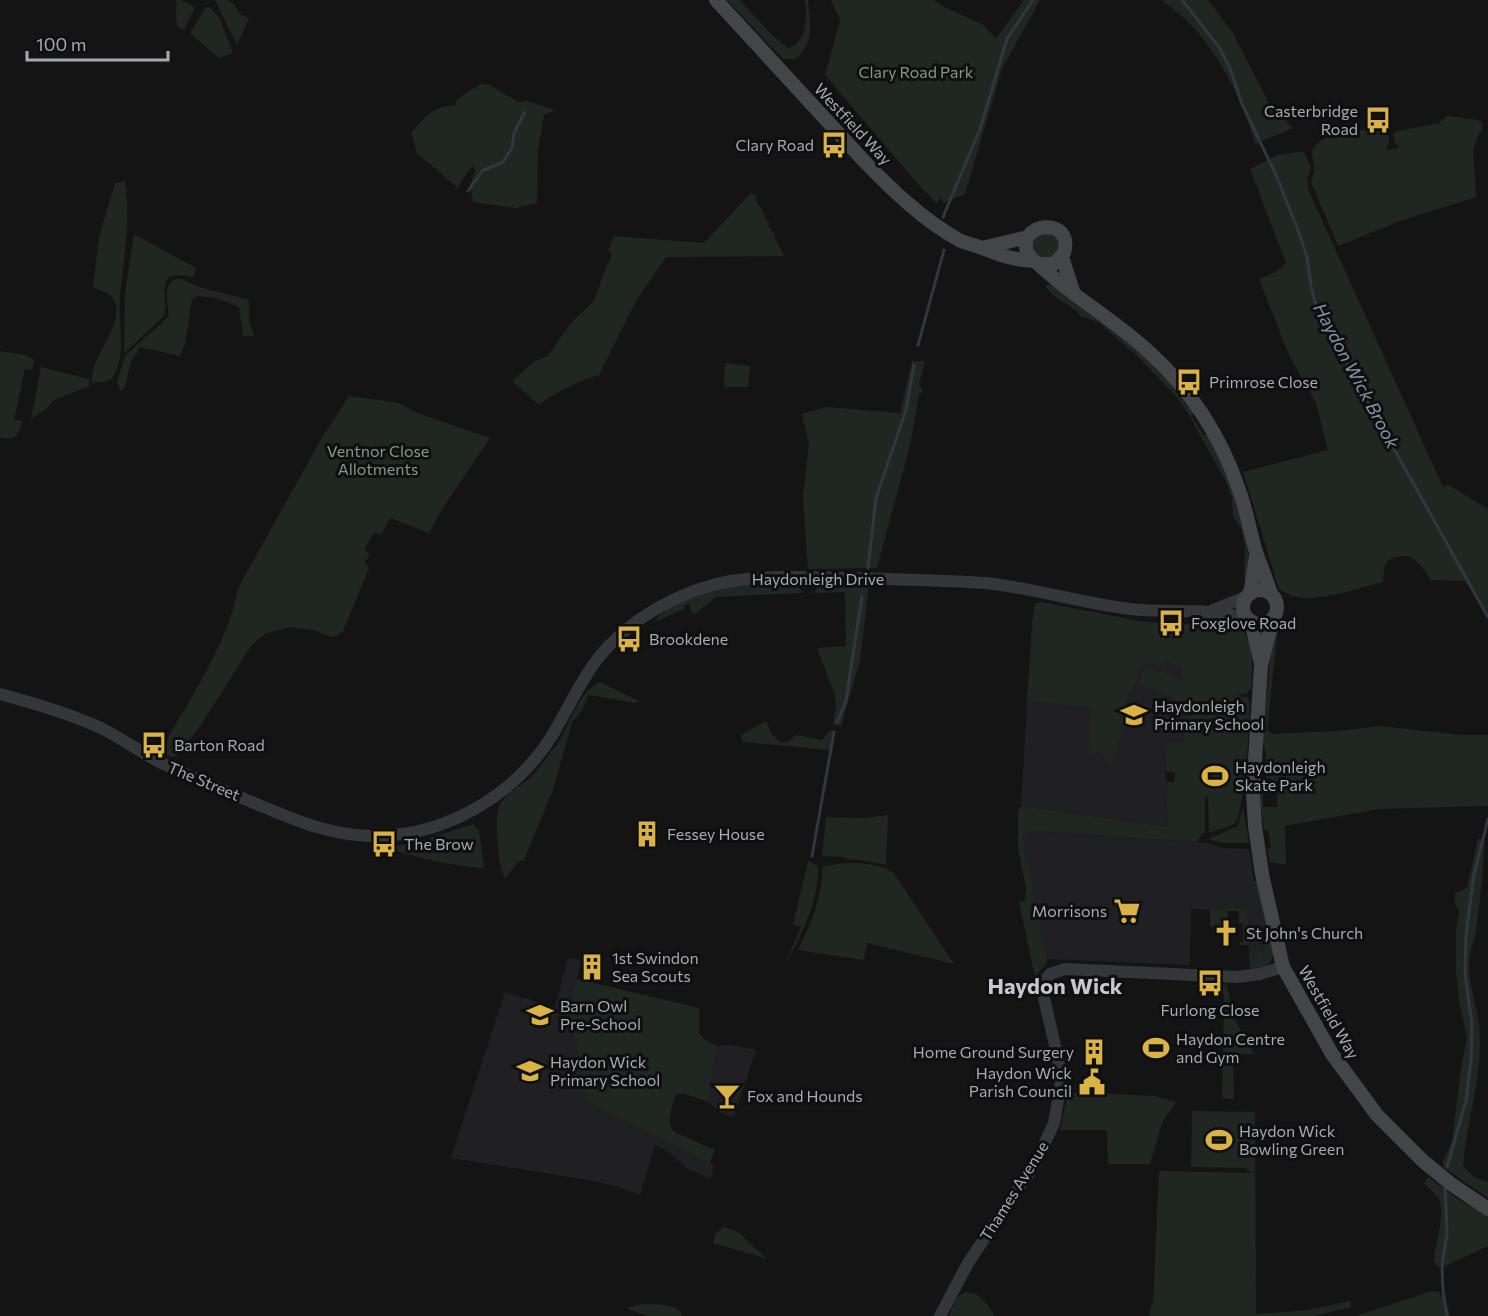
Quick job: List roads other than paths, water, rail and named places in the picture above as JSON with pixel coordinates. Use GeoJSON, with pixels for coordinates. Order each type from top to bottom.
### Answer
{"type":"FeatureCollection","features":[{"type":"Feature","properties":{"kind":"main road","name":"Westfield Way"},"geometry":{"type":"LineString","coordinates":[[716,0],[884,182],[940,228],[959,240],[1007,258],[1052,264],[1062,257]]}},
{"type":"Feature","properties":{"kind":"main road"},"geometry":{"type":"LineString","coordinates":[[982,248],[1028,237],[1040,227],[1055,228],[1065,240],[1062,257],[1074,294]]}},
{"type":"Feature","properties":{"kind":"main road"},"geometry":{"type":"LineString","coordinates":[[1028,237],[1027,250],[1037,263]]}},
{"type":"Feature","properties":{"kind":"main road","name":"Westfield Way"},"geometry":{"type":"LineString","coordinates":[[1037,263],[1148,350],[1178,381],[1196,405],[1222,448],[1239,489],[1257,554],[1277,606],[1261,664],[1254,765],[1255,826],[1264,885],[1283,967],[1332,1054],[1357,1090],[1386,1125],[1437,1173],[1488,1209]]}},
{"type":"Feature","properties":{"kind":"main road","name":"Westfield Way"},"geometry":{"type":"LineString","coordinates":[[1257,554],[1249,595],[1244,602],[1244,610],[1250,621],[1261,664]]}},
{"type":"Feature","properties":{"kind":"main road"},"geometry":{"type":"LineString","coordinates":[[1249,595],[1263,590],[1271,594]]}},
{"type":"Feature","properties":{"kind":"main road"},"geometry":{"type":"LineString","coordinates":[[1250,621],[1263,624],[1274,618]]}},
{"type":"Feature","properties":{"kind":"street","name":"Haydonleigh Drive"},"geometry":{"type":"LineString","coordinates":[[417,831],[443,824],[467,813],[506,789],[526,770],[542,750],[585,676],[615,640],[649,613],[686,593],[716,583],[765,577],[970,582],[1017,587],[1105,606],[1175,612],[1212,610],[1249,595]]}},
{"type":"Feature","properties":{"kind":"street","name":"Haydonleigh Drive"},"geometry":{"type":"LineString","coordinates":[[1212,610],[1250,621]]}},
{"type":"Feature","properties":{"kind":"street","name":"The Street"},"geometry":{"type":"LineString","coordinates":[[0,694],[73,716],[177,771],[314,827],[331,832],[370,836],[396,836],[417,831]]}},
{"type":"Feature","properties":{"kind":"street","name":"Thames Avenue"},"geometry":{"type":"LineString","coordinates":[[940,1316],[972,1256],[1035,1164],[1054,1123],[1059,1101],[1060,1076],[1043,994],[1044,982],[1050,974],[1065,969],[1237,977],[1260,974],[1283,967]]}},
{"type":"Feature","properties":{"kind":"waterway"},"geometry":{"type":"LineString","coordinates":[[943,217],[980,129],[1007,39],[1033,0]]}},
{"type":"Feature","properties":{"kind":"waterway","name":"Haydon Wick Brook"},"geometry":{"type":"LineString","coordinates":[[1182,0],[1219,47],[1230,68],[1242,104],[1276,175],[1298,230],[1307,257],[1316,306],[1488,617]]}},
{"type":"Feature","properties":{"kind":"waterway"},"geometry":{"type":"LineString","coordinates":[[468,191],[482,171],[503,162],[512,148],[514,133],[525,112]]}},
{"type":"Feature","properties":{"kind":"waterway"},"geometry":{"type":"LineString","coordinates":[[918,345],[944,250]]}},
{"type":"Feature","properties":{"kind":"waterway"},"geometry":{"type":"LineString","coordinates":[[868,568],[876,498],[906,410],[914,365]]}},
{"type":"Feature","properties":{"kind":"waterway"},"geometry":{"type":"LineString","coordinates":[[837,723],[846,701],[862,596]]}},
{"type":"Feature","properties":{"kind":"waterway"},"geometry":{"type":"LineString","coordinates":[[812,856],[834,732]]}},
{"type":"Feature","properties":{"kind":"waterway","name":"Haydon Wick Brook"},"geometry":{"type":"LineString","coordinates":[[1447,1167],[1466,1101],[1471,1060],[1472,1024],[1465,974],[1466,935],[1474,874],[1488,819]]}},
{"type":"Feature","properties":{"kind":"waterway","name":"Haydon Wick Brook"},"geometry":{"type":"LineString","coordinates":[[1445,1186],[1447,1233],[1442,1265],[1447,1316]]}},
{"type":"Feature","properties":{"kind":"place","name":"Casterbridge Road"},"geometry":{"type":"Point","coordinates":[1378,120]}},
{"type":"Feature","properties":{"kind":"place","name":"Clary Road"},"geometry":{"type":"Point","coordinates":[834,145]}},
{"type":"Feature","properties":{"kind":"place","name":"Primrose Close"},"geometry":{"type":"Point","coordinates":[1189,382]}},
{"type":"Feature","properties":{"kind":"place","name":"Foxglove Road"},"geometry":{"type":"Point","coordinates":[1171,623]}},
{"type":"Feature","properties":{"kind":"place","name":"Brookdene"},"geometry":{"type":"Point","coordinates":[629,639]}},
{"type":"Feature","properties":{"kind":"place","name":"Haydonleigh Primary School"},"geometry":{"type":"Point","coordinates":[1134,715]}},
{"type":"Feature","properties":{"kind":"place","name":"Barton Road"},"geometry":{"type":"Point","coordinates":[154,745]}},
{"type":"Feature","properties":{"kind":"place","name":"Haydonleigh Skate Park"},"geometry":{"type":"Point","coordinates":[1215,776]}},
{"type":"Feature","properties":{"kind":"place","name":"Fessey House"},"geometry":{"type":"Point","coordinates":[647,834]}},
{"type":"Feature","properties":{"kind":"place","name":"The Brow"},"geometry":{"type":"Point","coordinates":[384,844]}},
{"type":"Feature","properties":{"kind":"place","name":"Morrisons"},"geometry":{"type":"Point","coordinates":[1127,911]}},
{"type":"Feature","properties":{"kind":"place","name":"St John's Church"},"geometry":{"type":"Point","coordinates":[1226,933]}},
{"type":"Feature","properties":{"kind":"place","name":"1st Swindon Sea Scouts"},"geometry":{"type":"Point","coordinates":[592,967]}},
{"type":"Feature","properties":{"kind":"place","name":"Furlong Close"},"geometry":{"type":"Point","coordinates":[1210,983]}},
{"type":"Feature","properties":{"kind":"place","name":"Barn Owl Pre-School"},"geometry":{"type":"Point","coordinates":[540,1015]}},
{"type":"Feature","properties":{"kind":"place","name":"Haydon Centre and Gym"},"geometry":{"type":"Point","coordinates":[1156,1048]}},
{"type":"Feature","properties":{"kind":"place","name":"Home Ground Surgery"},"geometry":{"type":"Point","coordinates":[1094,1052]}},
{"type":"Feature","properties":{"kind":"place","name":"Haydon Wick Primary School"},"geometry":{"type":"Point","coordinates":[530,1071]}},
{"type":"Feature","properties":{"kind":"place","name":"Haydon Wick Parish Council"},"geometry":{"type":"Point","coordinates":[1092,1082]}},
{"type":"Feature","properties":{"kind":"place","name":"Fox and Hounds"},"geometry":{"type":"Point","coordinates":[727,1096]}},
{"type":"Feature","properties":{"kind":"place","name":"Haydon Wick Bowling Green"},"geometry":{"type":"Point","coordinates":[1219,1140]}},
{"type":"Feature","properties":{"kind":"district","name":"Haydon Wick"},"geometry":{"type":"Point","coordinates":[1055,986]}},
{"type":"Feature","properties":{"kind":"park label","name":"Clary Road Park"},"geometry":{"type":"Point","coordinates":[916,72]}},
{"type":"Feature","properties":{"kind":"park label","name":"Ventnor Close Allotments"},"geometry":{"type":"Point","coordinates":[378,460]}}]}
